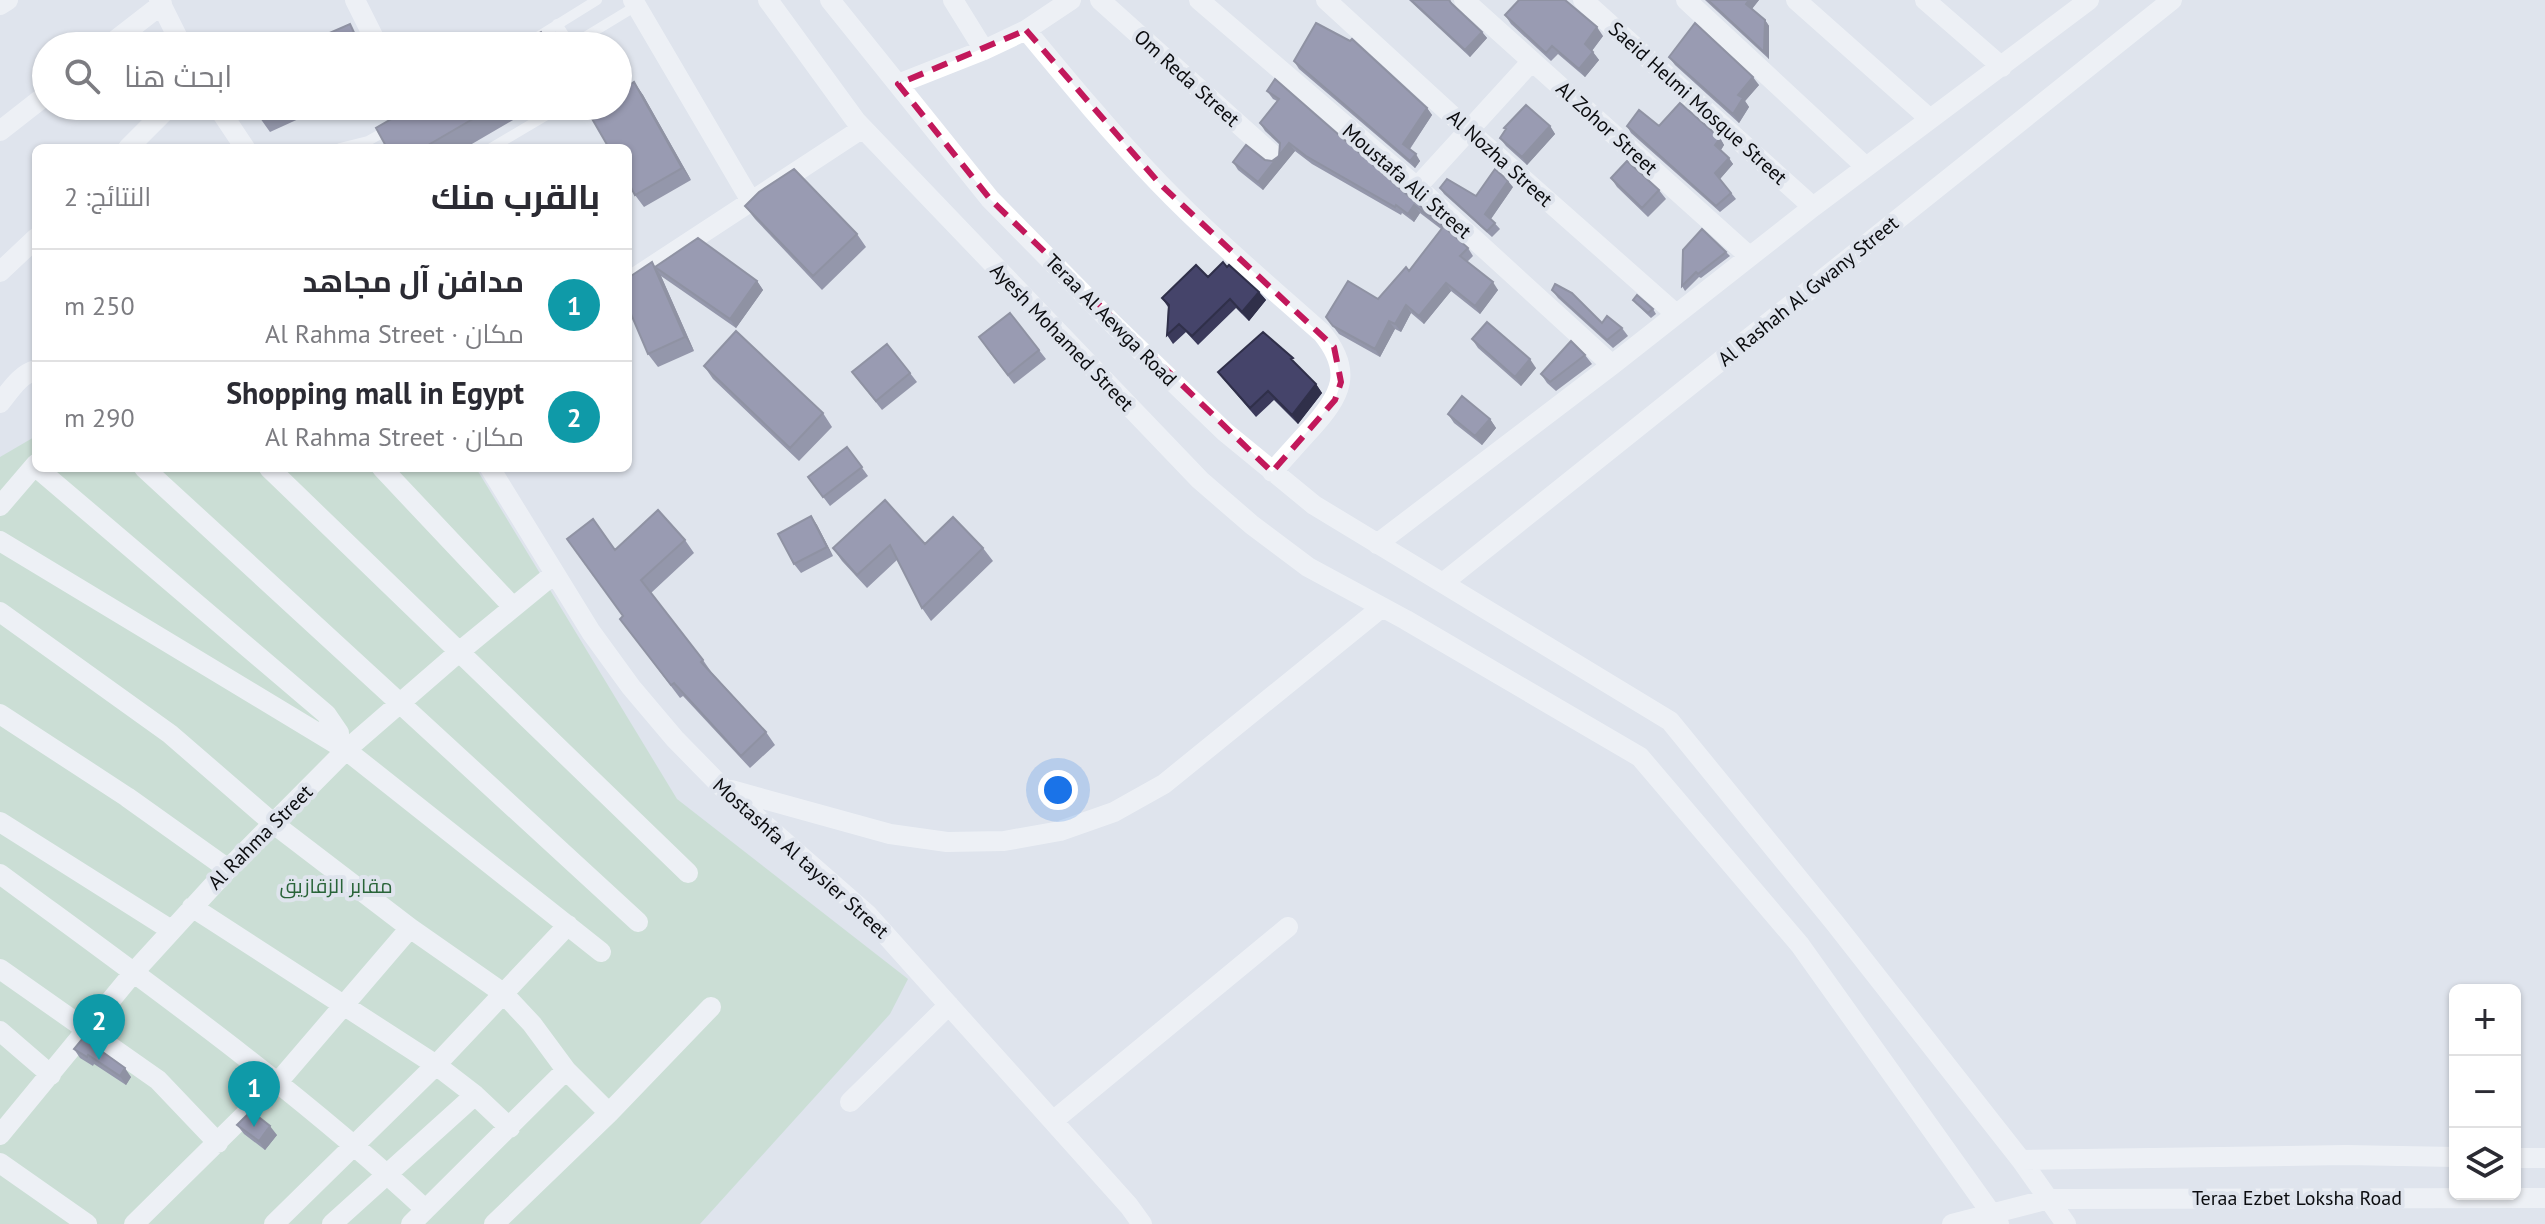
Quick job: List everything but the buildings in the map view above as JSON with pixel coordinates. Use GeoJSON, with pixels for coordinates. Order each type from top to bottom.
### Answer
{"type":"FeatureCollection","features":[{"type":"Feature","properties":{"kind":"street"},"geometry":{"type":"LineString","coordinates":[[0,5],[8,0]]}},
{"type":"Feature","properties":{"kind":"street"},"geometry":{"type":"LineString","coordinates":[[355,0],[371,32]]}},
{"type":"Feature","properties":{"kind":"street","name":"Ayesh Mohamed Street"},"geometry":{"type":"LineString","coordinates":[[768,0],[863,128],[1200,480],[1252,525],[1308,567],[1406,620],[1640,757],[1800,945],[1996,1219]]}},
{"type":"Feature","properties":{"kind":"street","name":"Teraa Al Aewga Road"},"geometry":{"type":"LineString","coordinates":[[830,0],[990,199],[1225,432],[1314,505],[1670,721],[1834,922],[2021,1160],[2066,1224]]}},
{"type":"Feature","properties":{"kind":"street"},"geometry":{"type":"LineString","coordinates":[[953,0],[984,50]]}},
{"type":"Feature","properties":{"kind":"street","name":"Om Reda Street"},"geometry":{"type":"LineString","coordinates":[[1100,0],[1274,156]]}},
{"type":"Feature","properties":{"kind":"street","name":"Moustafa Ali Street"},"geometry":{"type":"LineString","coordinates":[[1199,0],[1417,187],[1612,365]]}},
{"type":"Feature","properties":{"kind":"street","name":"Al Nozha Street"},"geometry":{"type":"LineString","coordinates":[[1326,0],[1676,314]]}},
{"type":"Feature","properties":{"kind":"street","name":"Al Zohor Street"},"geometry":{"type":"LineString","coordinates":[[1464,0],[1749,256]]}},
{"type":"Feature","properties":{"kind":"street","name":"Saeid Helmi Mosque Street"},"geometry":{"type":"LineString","coordinates":[[1583,0],[1813,207]]}},
{"type":"Feature","properties":{"kind":"street"},"geometry":{"type":"LineString","coordinates":[[1686,0],[1866,167]]}},
{"type":"Feature","properties":{"kind":"street"},"geometry":{"type":"LineString","coordinates":[[1796,0],[1930,119]]}},
{"type":"Feature","properties":{"kind":"street"},"geometry":{"type":"LineString","coordinates":[[1925,0],[2002,67]]}},
{"type":"Feature","properties":{"kind":"street"},"geometry":{"type":"LineString","coordinates":[[1377,544],[1813,207],[2089,0]]}},
{"type":"Feature","properties":{"kind":"street","name":"Al Rashah Al Gwany Street"},"geometry":{"type":"LineString","coordinates":[[1444,582],[2172,0]]}},
{"type":"Feature","properties":{"kind":"street"},"geometry":{"type":"LineString","coordinates":[[898,84],[1026,30],[1069,1]]}},
{"type":"Feature","properties":{"kind":"street"},"geometry":{"type":"LineString","coordinates":[[125,32],[160,2],[175,32]]}},
{"type":"Feature","properties":{"kind":"street"},"geometry":{"type":"LineString","coordinates":[[634,3],[751,201]]}},
{"type":"Feature","properties":{"kind":"street"},"geometry":{"type":"LineString","coordinates":[[1026,30],[1160,184],[1334,347],[1341,373],[1335,400],[1272,472]]}},
{"type":"Feature","properties":{"kind":"street"},"geometry":{"type":"LineString","coordinates":[[1417,187],[1532,61]]}},
{"type":"Feature","properties":{"kind":"street"},"geometry":{"type":"LineString","coordinates":[[0,131],[32,106]]}},
{"type":"Feature","properties":{"kind":"street"},"geometry":{"type":"LineString","coordinates":[[132,144],[156,120]]}},
{"type":"Feature","properties":{"kind":"street"},"geometry":{"type":"LineString","coordinates":[[224,120],[236,144]]}},
{"type":"Feature","properties":{"kind":"street"},"geometry":{"type":"LineString","coordinates":[[632,279],[863,128]]}},
{"type":"Feature","properties":{"kind":"street"},"geometry":{"type":"LineString","coordinates":[[0,272],[32,242]]}},
{"type":"Feature","properties":{"kind":"street"},"geometry":{"type":"LineString","coordinates":[[0,403],[22,377],[32,372]]}},
{"type":"Feature","properties":{"kind":"street"},"geometry":{"type":"LineString","coordinates":[[2,499],[32,470]]}},
{"type":"Feature","properties":{"kind":"street"},"geometry":{"type":"LineString","coordinates":[[43,472],[326,714],[340,737],[342,747]]}},
{"type":"Feature","properties":{"kind":"street"},"geometry":{"type":"LineString","coordinates":[[148,472],[638,922]]}},
{"type":"Feature","properties":{"kind":"street"},"geometry":{"type":"LineString","coordinates":[[273,472],[688,873]]}},
{"type":"Feature","properties":{"kind":"street"},"geometry":{"type":"LineString","coordinates":[[386,472],[513,607]]}},
{"type":"Feature","properties":{"kind":"street","name":"Mostashfa Al taysier Street"},"geometry":{"type":"LineString","coordinates":[[492,472],[591,632],[631,687],[675,739],[723,788],[867,914],[1142,1224]]}},
{"type":"Feature","properties":{"kind":"street"},"geometry":{"type":"LineString","coordinates":[[0,541],[342,747],[601,952]]}},
{"type":"Feature","properties":{"kind":"street","name":"Al Rahma Street"},"geometry":{"type":"LineString","coordinates":[[0,1135],[85,1029],[171,930],[274,824],[342,747],[554,574]]}},
{"type":"Feature","properties":{"kind":"street"},"geometry":{"type":"LineString","coordinates":[[723,788],[876,831],[947,842],[1004,841],[1060,831],[1114,812],[1164,784],[1381,608]]}},
{"type":"Feature","properties":{"kind":"street"},"geometry":{"type":"LineString","coordinates":[[0,612],[170,734],[274,824],[410,928],[503,993],[532,1024],[566,1070],[609,1113]]}},
{"type":"Feature","properties":{"kind":"street"},"geometry":{"type":"LineString","coordinates":[[0,714],[127,797],[228,869]]}},
{"type":"Feature","properties":{"kind":"street"},"geometry":{"type":"LineString","coordinates":[[0,822],[171,930]]}},
{"type":"Feature","properties":{"kind":"street"},"geometry":{"type":"LineString","coordinates":[[0,874],[278,1082],[425,1209]]}},
{"type":"Feature","properties":{"kind":"street"},"geometry":{"type":"LineString","coordinates":[[192,907],[436,1065],[475,1095],[510,1128]]}},
{"type":"Feature","properties":{"kind":"street"},"geometry":{"type":"LineString","coordinates":[[274,1224],[436,1065],[568,925]]}},
{"type":"Feature","properties":{"kind":"street"},"geometry":{"type":"LineString","coordinates":[[1053,1121],[1288,927]]}},
{"type":"Feature","properties":{"kind":"street"},"geometry":{"type":"LineString","coordinates":[[134,1224],[278,1082],[410,928]]}},
{"type":"Feature","properties":{"kind":"street"},"geometry":{"type":"LineString","coordinates":[[0,969],[158,1080],[218,1143]]}},
{"type":"Feature","properties":{"kind":"street"},"geometry":{"type":"LineString","coordinates":[[850,1102],[949,1005]]}},
{"type":"Feature","properties":{"kind":"street"},"geometry":{"type":"LineString","coordinates":[[494,1224],[609,1113],[711,1007]]}},
{"type":"Feature","properties":{"kind":"street"},"geometry":{"type":"LineString","coordinates":[[0,1031],[51,1075]]}},
{"type":"Feature","properties":{"kind":"street"},"geometry":{"type":"LineString","coordinates":[[411,1224],[566,1070]]}},
{"type":"Feature","properties":{"kind":"street"},"geometry":{"type":"LineString","coordinates":[[332,1224],[475,1095]]}},
{"type":"Feature","properties":{"kind":"street","name":"Teraa Ezbet Loksha Road"},"geometry":{"type":"LineString","coordinates":[[2021,1160],[2346,1155],[2449,1157]]}},
{"type":"Feature","properties":{"kind":"street"},"geometry":{"type":"LineString","coordinates":[[2521,1158],[2545,1158]]}},
{"type":"Feature","properties":{"kind":"street"},"geometry":{"type":"LineString","coordinates":[[0,1163],[87,1224]]}},
{"type":"Feature","properties":{"kind":"street","name":"Teraa Ezbet Loksha Road"},"geometry":{"type":"LineString","coordinates":[[1952,1224],[1996,1219],[2049,1199],[2545,1198]]}},
{"type":"Feature","properties":{"kind":"lane"},"geometry":{"type":"LineString","coordinates":[[545,32],[597,0]]}},
{"type":"Feature","properties":{"kind":"lane"},"geometry":{"type":"LineString","coordinates":[[592,32],[634,3]]}},
{"type":"Feature","properties":{"kind":"lane"},"geometry":{"type":"LineString","coordinates":[[557,24],[562,32]]}},
{"type":"Feature","properties":{"kind":"lane"},"geometry":{"type":"LineString","coordinates":[[371,144],[404,120]]}},
{"type":"Feature","properties":{"kind":"lane"},"geometry":{"type":"LineString","coordinates":[[498,144],[538,120]]}},
{"type":"Feature","properties":{"kind":"highlighted area"},"geometry":{"type":"Polygon","coordinates":[[[1026,30],[1160,184],[1334,347],[1341,382],[1335,400],[1272,472],[990,199],[898,84],[1026,30]]]}},
{"type":"Feature","properties":{"kind":"green space","name":"مقابر الزقازيق"},"geometry":{"type":"Polygon","coordinates":[[[32,438],[32,472],[478,472],[677,799],[908,979],[890,1014],[700,1224],[0,1224],[0,457],[32,438]]]}},
{"type":"Feature","properties":{"kind":"place","name":"Shopping mall in Egypt"},"geometry":{"type":"Point","coordinates":[99,1060]}},
{"type":"Feature","properties":{"kind":"place","name":"مدافن آل مجاهد"},"geometry":{"type":"Point","coordinates":[254,1127]}}]}
